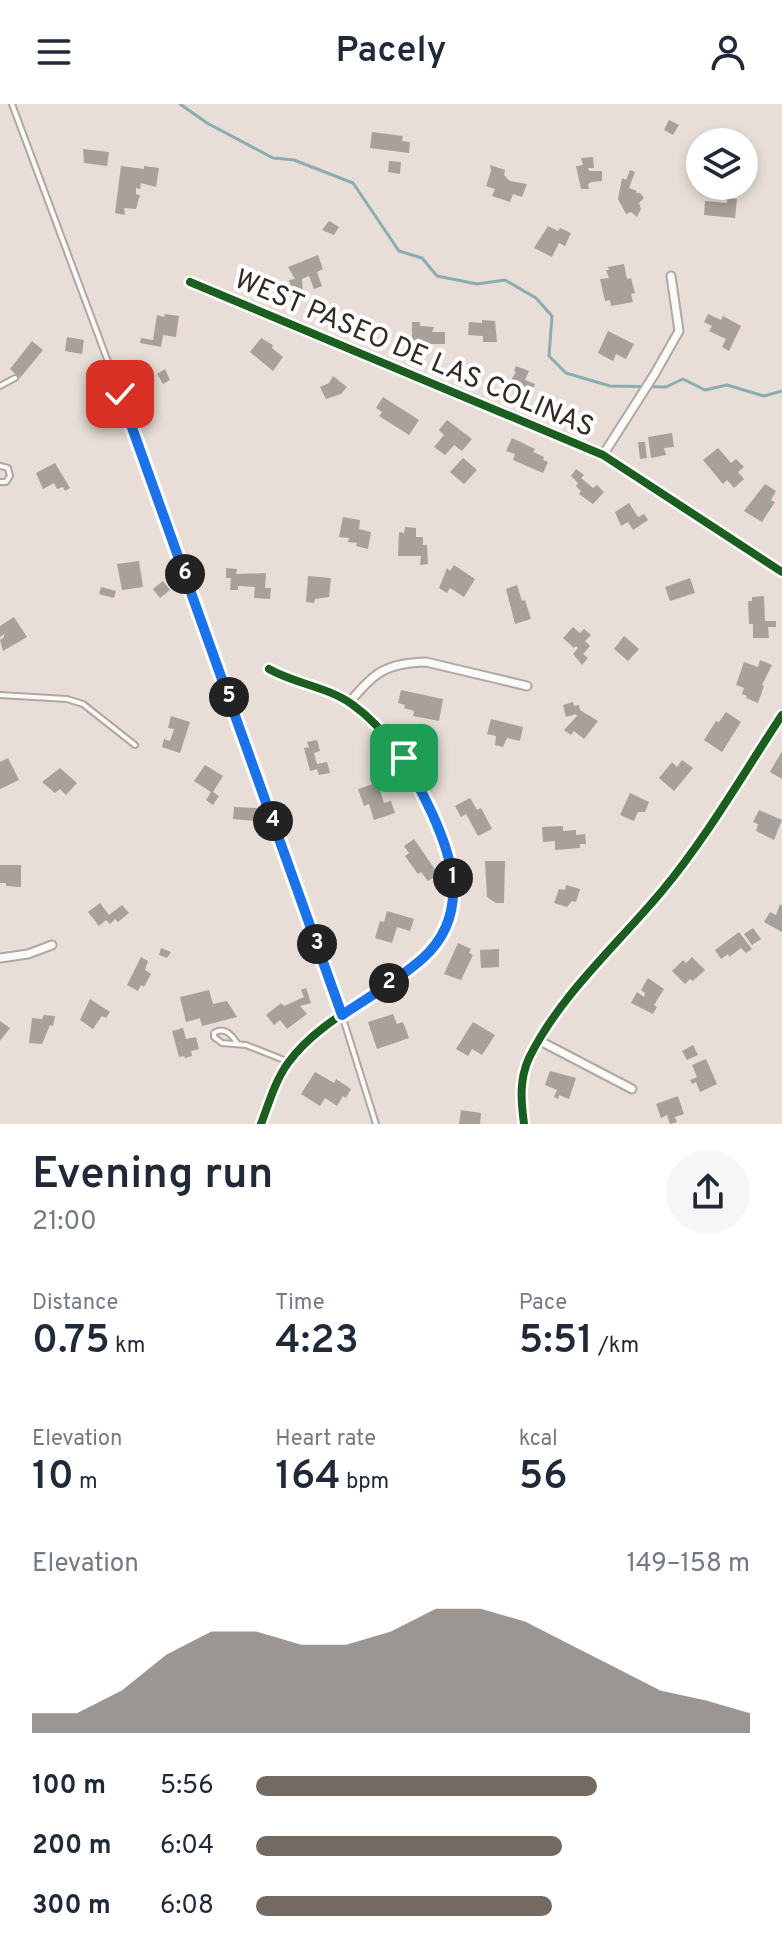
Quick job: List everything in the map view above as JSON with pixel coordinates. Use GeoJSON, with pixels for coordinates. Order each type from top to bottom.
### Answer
{"type":"FeatureCollection","features":[{"type":"Feature","properties":{"kind":"street"},"geometry":{"type":"LineString","coordinates":[[603,455],[679,331],[671,276]]}},
{"type":"Feature","properties":{"kind":"street","name":"WEST PASEO DE LAS COLINAS"},"geometry":{"type":"LineString","coordinates":[[190,282],[603,455],[781,568]]}},
{"type":"Feature","properties":{"kind":"street"},"geometry":{"type":"LineString","coordinates":[[350,702],[370,678],[384,668],[410,662],[426,662],[527,686]]}},
{"type":"Feature","properties":{"kind":"street"},"geometry":{"type":"LineString","coordinates":[[261,1124],[277,1081],[289,1062],[323,1029],[412,967],[437,943],[449,920],[454,879],[449,854],[404,758],[350,702],[269,669]]}},
{"type":"Feature","properties":{"kind":"street"},"geometry":{"type":"LineString","coordinates":[[524,1124],[520,1099],[528,1060],[556,1013],[663,889],[705,832],[782,715]]}},
{"type":"Feature","properties":{"kind":"street"},"geometry":{"type":"LineString","coordinates":[[0,958],[28,954],[52,945]]}},
{"type":"Feature","properties":{"kind":"street"},"geometry":{"type":"LineString","coordinates":[[540,1041],[632,1089]]}},
{"type":"Feature","properties":{"kind":"lane"},"geometry":{"type":"LineString","coordinates":[[12,104],[126,409],[342,1015],[376,1124]]}},
{"type":"Feature","properties":{"kind":"lane"},"geometry":{"type":"LineString","coordinates":[[0,386],[15,378]]}},
{"type":"Feature","properties":{"kind":"lane"},"geometry":{"type":"LineString","coordinates":[[0,466],[8,468],[10,476],[6,482],[0,482]]}},
{"type":"Feature","properties":{"kind":"lane"},"geometry":{"type":"LineString","coordinates":[[0,695],[67,699],[83,704],[135,745]]}},
{"type":"Feature","properties":{"kind":"lane"},"geometry":{"type":"LineString","coordinates":[[237,1043],[232,1034],[218,1030],[214,1033],[214,1037],[222,1043],[237,1043],[289,1062]]}},
{"type":"Feature","properties":{"kind":"building"},"geometry":{"type":"Polygon","coordinates":[[[669,120],[679,125],[673,135],[664,130],[669,120]]]}},
{"type":"Feature","properties":{"kind":"building"},"geometry":{"type":"Polygon","coordinates":[[[372,132],[403,136],[402,141],[410,142],[409,153],[370,148],[372,132]]]}},
{"type":"Feature","properties":{"kind":"building"},"geometry":{"type":"Polygon","coordinates":[[[83,149],[109,152],[107,166],[84,163],[83,149]]]}},
{"type":"Feature","properties":{"kind":"building"},"geometry":{"type":"Polygon","coordinates":[[[593,157],[594,168],[588,168],[589,171],[602,171],[602,181],[591,182],[589,189],[581,189],[576,166],[583,165],[581,158],[593,157]]]}},
{"type":"Feature","properties":{"kind":"building"},"geometry":{"type":"Polygon","coordinates":[[[389,161],[401,162],[400,174],[388,172],[389,161]]]}},
{"type":"Feature","properties":{"kind":"building"},"geometry":{"type":"Polygon","coordinates":[[[490,165],[505,170],[504,175],[510,181],[527,184],[522,197],[513,194],[510,202],[492,196],[495,189],[486,186],[490,165]]]}},
{"type":"Feature","properties":{"kind":"building"},"geometry":{"type":"Polygon","coordinates":[[[121,166],[159,168],[156,187],[141,183],[140,189],[136,188],[136,194],[140,195],[136,209],[124,208],[125,215],[115,213],[121,166]]]}},
{"type":"Feature","properties":{"kind":"building"},"geometry":{"type":"Polygon","coordinates":[[[630,170],[635,172],[629,188],[644,198],[639,203],[641,209],[637,217],[631,212],[626,214],[618,199],[622,178],[626,180],[630,170]]]}},
{"type":"Feature","properties":{"kind":"building"},"geometry":{"type":"Polygon","coordinates":[[[727,200],[737,200],[735,218],[704,215],[705,201],[727,203],[727,200]]]}},
{"type":"Feature","properties":{"kind":"building"},"geometry":{"type":"Polygon","coordinates":[[[329,221],[339,227],[334,235],[322,230],[329,221]]]}},
{"type":"Feature","properties":{"kind":"building"},"geometry":{"type":"Polygon","coordinates":[[[548,226],[571,233],[565,246],[559,243],[552,257],[534,248],[548,226]]]}},
{"type":"Feature","properties":{"kind":"building"},"geometry":{"type":"Polygon","coordinates":[[[318,255],[323,269],[317,272],[322,286],[314,289],[309,276],[302,279],[303,293],[292,296],[289,280],[295,279],[288,267],[318,255]]]}},
{"type":"Feature","properties":{"kind":"building"},"geometry":{"type":"Polygon","coordinates":[[[624,264],[627,279],[631,278],[635,293],[631,294],[633,302],[611,306],[610,300],[605,301],[600,279],[609,278],[608,267],[624,264]]]}},
{"type":"Feature","properties":{"kind":"building"},"geometry":{"type":"Polygon","coordinates":[[[165,314],[179,316],[176,337],[163,335],[161,347],[140,343],[141,338],[153,340],[157,315],[164,317],[165,314]]]}},
{"type":"Feature","properties":{"kind":"building"},"geometry":{"type":"Polygon","coordinates":[[[708,314],[721,320],[723,316],[741,326],[729,351],[722,347],[726,339],[709,331],[712,326],[704,322],[708,314]]]}},
{"type":"Feature","properties":{"kind":"building"},"geometry":{"type":"Polygon","coordinates":[[[482,320],[495,321],[497,342],[483,342],[483,336],[468,335],[469,322],[482,323],[482,320]]]}},
{"type":"Feature","properties":{"kind":"building"},"geometry":{"type":"Polygon","coordinates":[[[412,322],[434,327],[432,332],[445,332],[445,344],[412,344],[412,322]]]}},
{"type":"Feature","properties":{"kind":"building"},"geometry":{"type":"Polygon","coordinates":[[[608,331],[634,344],[626,359],[616,354],[613,361],[598,353],[608,331]]]}},
{"type":"Feature","properties":{"kind":"building"},"geometry":{"type":"Polygon","coordinates":[[[67,337],[84,340],[82,354],[65,351],[67,337]]]}},
{"type":"Feature","properties":{"kind":"building"},"geometry":{"type":"Polygon","coordinates":[[[261,338],[273,345],[272,348],[283,357],[273,371],[250,352],[261,338]]]}},
{"type":"Feature","properties":{"kind":"building"},"geometry":{"type":"Polygon","coordinates":[[[32,341],[43,350],[20,378],[10,369],[32,341]]]}},
{"type":"Feature","properties":{"kind":"building"},"geometry":{"type":"Polygon","coordinates":[[[516,366],[529,371],[525,380],[535,384],[530,395],[508,385],[516,366]]]}},
{"type":"Feature","properties":{"kind":"building"},"geometry":{"type":"Polygon","coordinates":[[[165,369],[170,380],[163,384],[157,374],[165,369]]]}},
{"type":"Feature","properties":{"kind":"building"},"geometry":{"type":"Polygon","coordinates":[[[152,374],[155,381],[147,385],[144,378],[152,374]]]}},
{"type":"Feature","properties":{"kind":"building"},"geometry":{"type":"Polygon","coordinates":[[[333,376],[347,387],[341,394],[326,399],[320,387],[329,383],[333,376]]]}},
{"type":"Feature","properties":{"kind":"building"},"geometry":{"type":"Polygon","coordinates":[[[383,397],[419,420],[409,435],[379,416],[382,412],[376,408],[383,397]]]}},
{"type":"Feature","properties":{"kind":"building"},"geometry":{"type":"Polygon","coordinates":[[[447,420],[472,439],[462,451],[454,445],[445,455],[434,447],[444,435],[439,430],[447,420]]]}},
{"type":"Feature","properties":{"kind":"building"},"geometry":{"type":"Polygon","coordinates":[[[672,433],[674,447],[664,448],[666,455],[651,458],[648,437],[672,433]]]}},
{"type":"Feature","properties":{"kind":"building"},"geometry":{"type":"Polygon","coordinates":[[[512,438],[544,457],[543,460],[548,462],[543,473],[513,460],[515,454],[506,451],[512,438]]]}},
{"type":"Feature","properties":{"kind":"building"},"geometry":{"type":"Polygon","coordinates":[[[638,442],[645,442],[647,458],[640,459],[638,442]]]}},
{"type":"Feature","properties":{"kind":"building"},"geometry":{"type":"Polygon","coordinates":[[[718,448],[731,463],[736,459],[744,467],[738,472],[744,479],[734,488],[727,480],[723,484],[703,460],[718,448]]]}},
{"type":"Feature","properties":{"kind":"building"},"geometry":{"type":"Polygon","coordinates":[[[463,458],[477,470],[464,484],[450,472],[463,458]]]}},
{"type":"Feature","properties":{"kind":"building"},"geometry":{"type":"Polygon","coordinates":[[[55,463],[70,488],[65,491],[63,487],[57,489],[54,483],[43,489],[36,473],[55,463]]]}},
{"type":"Feature","properties":{"kind":"building"},"geometry":{"type":"Polygon","coordinates":[[[576,469],[593,488],[597,485],[604,492],[593,504],[579,494],[578,483],[571,476],[576,469]]]}},
{"type":"Feature","properties":{"kind":"building"},"geometry":{"type":"Polygon","coordinates":[[[765,484],[776,491],[771,500],[775,502],[762,522],[744,511],[765,484]]]}},
{"type":"Feature","properties":{"kind":"building"},"geometry":{"type":"Polygon","coordinates":[[[629,503],[638,517],[644,514],[648,520],[633,530],[628,522],[621,526],[615,512],[629,503]]]}},
{"type":"Feature","properties":{"kind":"building"},"geometry":{"type":"Polygon","coordinates":[[[343,517],[360,520],[359,529],[371,532],[368,549],[348,542],[349,538],[339,537],[343,517]]]}},
{"type":"Feature","properties":{"kind":"building"},"geometry":{"type":"Polygon","coordinates":[[[405,527],[416,528],[416,537],[423,537],[423,545],[427,545],[428,564],[420,565],[421,556],[398,556],[399,532],[404,533],[405,527]]]}},
{"type":"Feature","properties":{"kind":"building"},"geometry":{"type":"Polygon","coordinates":[[[139,561],[143,587],[122,590],[117,564],[139,561]]]}},
{"type":"Feature","properties":{"kind":"building"},"geometry":{"type":"Polygon","coordinates":[[[454,565],[475,579],[464,597],[450,588],[447,593],[439,588],[447,568],[450,571],[454,565]]]}},
{"type":"Feature","properties":{"kind":"building"},"geometry":{"type":"Polygon","coordinates":[[[226,568],[237,569],[236,574],[266,573],[265,588],[271,588],[270,599],[254,598],[255,587],[238,586],[238,590],[230,590],[231,578],[226,578],[226,568]]]}},
{"type":"Feature","properties":{"kind":"building"},"geometry":{"type":"Polygon","coordinates":[[[308,576],[331,578],[329,597],[315,599],[314,603],[306,602],[308,576]]]}},
{"type":"Feature","properties":{"kind":"building"},"geometry":{"type":"Polygon","coordinates":[[[690,578],[695,593],[670,601],[665,587],[690,578]]]}},
{"type":"Feature","properties":{"kind":"building"},"geometry":{"type":"Polygon","coordinates":[[[163,581],[170,590],[160,598],[153,589],[163,581]]]}},
{"type":"Feature","properties":{"kind":"building"},"geometry":{"type":"Polygon","coordinates":[[[517,585],[531,619],[515,624],[506,589],[517,585]]]}},
{"type":"Feature","properties":{"kind":"building"},"geometry":{"type":"Polygon","coordinates":[[[101,587],[116,591],[114,598],[99,594],[101,587]]]}},
{"type":"Feature","properties":{"kind":"building"},"geometry":{"type":"Polygon","coordinates":[[[764,596],[765,621],[776,621],[776,627],[768,627],[769,638],[753,638],[748,601],[752,601],[752,597],[764,596]]]}},
{"type":"Feature","properties":{"kind":"building"},"geometry":{"type":"Polygon","coordinates":[[[14,617],[27,637],[3,651],[0,640],[4,634],[0,637],[0,626],[14,617]]]}},
{"type":"Feature","properties":{"kind":"building"},"geometry":{"type":"Polygon","coordinates":[[[573,627],[580,633],[584,629],[591,635],[585,641],[590,646],[583,654],[588,658],[582,665],[573,654],[578,648],[563,638],[573,627]]]}},
{"type":"Feature","properties":{"kind":"building"},"geometry":{"type":"Polygon","coordinates":[[[624,636],[639,649],[628,661],[614,649],[624,636]]]}},
{"type":"Feature","properties":{"kind":"building"},"geometry":{"type":"Polygon","coordinates":[[[760,660],[772,665],[762,685],[758,703],[746,698],[742,694],[744,688],[736,685],[744,662],[758,667],[760,660]]]}},
{"type":"Feature","properties":{"kind":"building"},"geometry":{"type":"Polygon","coordinates":[[[401,690],[443,699],[439,721],[413,716],[414,711],[398,703],[401,690]]]}},
{"type":"Feature","properties":{"kind":"building"},"geometry":{"type":"Polygon","coordinates":[[[573,702],[574,706],[579,705],[580,710],[598,721],[584,739],[574,731],[571,735],[564,730],[577,716],[566,717],[563,705],[573,702]]]}},
{"type":"Feature","properties":{"kind":"building"},"geometry":{"type":"Polygon","coordinates":[[[726,712],[741,722],[722,752],[704,740],[726,712]]]}},
{"type":"Feature","properties":{"kind":"building"},"geometry":{"type":"Polygon","coordinates":[[[171,716],[190,722],[180,753],[162,747],[164,739],[170,741],[174,729],[168,728],[171,716]]]}},
{"type":"Feature","properties":{"kind":"building"},"geometry":{"type":"Polygon","coordinates":[[[491,719],[523,727],[520,741],[507,738],[503,747],[495,745],[496,736],[487,734],[491,719]]]}},
{"type":"Feature","properties":{"kind":"building"},"geometry":{"type":"Polygon","coordinates":[[[317,740],[320,751],[314,753],[317,764],[327,762],[330,773],[319,775],[317,769],[310,771],[304,748],[309,747],[307,742],[317,740]]]}},
{"type":"Feature","properties":{"kind":"building"},"geometry":{"type":"Polygon","coordinates":[[[782,751],[782,779],[770,772],[782,751]]]}},
{"type":"Feature","properties":{"kind":"building"},"geometry":{"type":"Polygon","coordinates":[[[8,758],[19,780],[0,789],[0,762],[8,758]]]}},
{"type":"Feature","properties":{"kind":"building"},"geometry":{"type":"Polygon","coordinates":[[[682,760],[693,768],[674,791],[659,778],[672,762],[677,767],[682,760]]]}},
{"type":"Feature","properties":{"kind":"building"},"geometry":{"type":"Polygon","coordinates":[[[205,765],[223,776],[213,792],[219,796],[213,805],[206,800],[211,792],[194,781],[205,765]]]}},
{"type":"Feature","properties":{"kind":"building"},"geometry":{"type":"Polygon","coordinates":[[[60,768],[77,783],[66,795],[60,789],[55,793],[42,782],[60,768]]]}},
{"type":"Feature","properties":{"kind":"building"},"geometry":{"type":"Polygon","coordinates":[[[383,781],[385,789],[380,790],[384,803],[391,801],[395,813],[374,820],[369,804],[364,806],[358,789],[383,781]]]}},
{"type":"Feature","properties":{"kind":"building"},"geometry":{"type":"Polygon","coordinates":[[[630,793],[649,802],[645,812],[638,812],[634,821],[620,815],[630,793]]]}},
{"type":"Feature","properties":{"kind":"building"},"geometry":{"type":"Polygon","coordinates":[[[470,798],[477,810],[481,808],[492,829],[478,836],[466,814],[461,817],[455,806],[470,798]]]}},
{"type":"Feature","properties":{"kind":"building"},"geometry":{"type":"Polygon","coordinates":[[[234,807],[257,808],[256,821],[233,819],[234,807]]]}},
{"type":"Feature","properties":{"kind":"building"},"geometry":{"type":"Polygon","coordinates":[[[759,810],[782,820],[774,840],[756,831],[758,824],[753,822],[759,810]]]}},
{"type":"Feature","properties":{"kind":"building"},"geometry":{"type":"Polygon","coordinates":[[[563,826],[563,831],[576,830],[576,835],[585,834],[586,844],[580,844],[580,848],[555,850],[555,841],[543,842],[542,827],[563,826]]]}},
{"type":"Feature","properties":{"kind":"building"},"geometry":{"type":"Polygon","coordinates":[[[414,839],[436,871],[437,875],[428,881],[421,872],[418,874],[405,856],[409,853],[404,846],[414,839]]]}},
{"type":"Feature","properties":{"kind":"building"},"geometry":{"type":"Polygon","coordinates":[[[485,861],[505,861],[504,903],[496,903],[487,897],[485,861]]]}},
{"type":"Feature","properties":{"kind":"building"},"geometry":{"type":"Polygon","coordinates":[[[0,865],[21,865],[21,887],[0,883],[0,865]]]}},
{"type":"Feature","properties":{"kind":"building"},"geometry":{"type":"Polygon","coordinates":[[[566,885],[580,889],[576,902],[572,901],[567,907],[554,903],[559,889],[565,890],[566,885]]]}},
{"type":"Feature","properties":{"kind":"building"},"geometry":{"type":"Polygon","coordinates":[[[100,903],[109,915],[122,905],[129,913],[118,922],[115,919],[110,924],[106,920],[99,926],[88,912],[100,903]]]}},
{"type":"Feature","properties":{"kind":"building"},"geometry":{"type":"Polygon","coordinates":[[[780,904],[782,932],[764,922],[770,912],[776,915],[780,904]]]}},
{"type":"Feature","properties":{"kind":"building"},"geometry":{"type":"Polygon","coordinates":[[[387,911],[414,919],[410,931],[397,927],[392,943],[375,938],[387,911]]]}},
{"type":"Feature","properties":{"kind":"building"},"geometry":{"type":"Polygon","coordinates":[[[753,928],[761,939],[752,945],[744,934],[753,928]]]}},
{"type":"Feature","properties":{"kind":"building"},"geometry":{"type":"Polygon","coordinates":[[[739,932],[752,949],[746,953],[741,948],[721,959],[715,950],[739,932]]]}},
{"type":"Feature","properties":{"kind":"building"},"geometry":{"type":"Polygon","coordinates":[[[458,943],[471,949],[469,953],[473,955],[461,980],[444,974],[458,943]]]}},
{"type":"Feature","properties":{"kind":"building"},"geometry":{"type":"Polygon","coordinates":[[[161,948],[171,952],[167,958],[159,955],[161,948]]]}},
{"type":"Feature","properties":{"kind":"building"},"geometry":{"type":"Polygon","coordinates":[[[499,949],[499,967],[481,968],[480,950],[499,949]]]}},
{"type":"Feature","properties":{"kind":"building"},"geometry":{"type":"Polygon","coordinates":[[[141,957],[148,961],[145,970],[151,974],[138,991],[127,985],[141,957]]]}},
{"type":"Feature","properties":{"kind":"building"},"geometry":{"type":"Polygon","coordinates":[[[692,957],[705,970],[685,984],[672,971],[683,960],[686,963],[692,957]]]}},
{"type":"Feature","properties":{"kind":"building"},"geometry":{"type":"Polygon","coordinates":[[[648,978],[664,989],[654,1005],[657,1007],[653,1014],[631,1003],[637,992],[644,997],[645,993],[641,990],[648,978]]]}},
{"type":"Feature","properties":{"kind":"building"},"geometry":{"type":"Polygon","coordinates":[[[306,988],[311,1003],[300,1006],[307,1014],[287,1029],[280,1020],[274,1025],[266,1015],[281,1003],[284,1006],[304,997],[301,990],[306,988]]]}},
{"type":"Feature","properties":{"kind":"building"},"geometry":{"type":"Polygon","coordinates":[[[209,990],[213,1004],[227,1001],[237,1017],[202,1026],[200,1018],[186,1022],[180,997],[209,990]]]}},
{"type":"Feature","properties":{"kind":"building"},"geometry":{"type":"Polygon","coordinates":[[[90,999],[110,1012],[106,1018],[102,1016],[93,1029],[80,1020],[90,999]]]}},
{"type":"Feature","properties":{"kind":"building"},"geometry":{"type":"Polygon","coordinates":[[[393,1014],[397,1024],[403,1022],[409,1038],[377,1049],[368,1022],[393,1014]]]}},
{"type":"Feature","properties":{"kind":"building"},"geometry":{"type":"Polygon","coordinates":[[[44,1015],[55,1016],[53,1026],[50,1025],[42,1044],[29,1043],[32,1018],[42,1019],[44,1015]]]}},
{"type":"Feature","properties":{"kind":"building"},"geometry":{"type":"Polygon","coordinates":[[[0,1021],[10,1028],[0,1041],[0,1021]]]}},
{"type":"Feature","properties":{"kind":"building"},"geometry":{"type":"Polygon","coordinates":[[[473,1022],[495,1035],[482,1055],[472,1049],[468,1056],[456,1049],[473,1022]]]}},
{"type":"Feature","properties":{"kind":"building"},"geometry":{"type":"Polygon","coordinates":[[[183,1028],[186,1039],[196,1037],[199,1049],[191,1051],[192,1056],[185,1058],[179,1057],[172,1031],[183,1028]]]}},
{"type":"Feature","properties":{"kind":"building"},"geometry":{"type":"Polygon","coordinates":[[[693,1045],[698,1055],[687,1060],[682,1051],[693,1045]]]}},
{"type":"Feature","properties":{"kind":"building"},"geometry":{"type":"Polygon","coordinates":[[[706,1059],[717,1084],[700,1092],[696,1082],[692,1084],[690,1080],[697,1077],[692,1065],[706,1059]]]}},
{"type":"Feature","properties":{"kind":"building"},"geometry":{"type":"Polygon","coordinates":[[[550,1071],[576,1078],[569,1099],[559,1095],[558,1099],[554,1097],[557,1090],[545,1085],[550,1071]]]}},
{"type":"Feature","properties":{"kind":"building"},"geometry":{"type":"Polygon","coordinates":[[[315,1072],[334,1083],[336,1079],[351,1089],[337,1106],[325,1098],[320,1106],[301,1094],[315,1072]]]}},
{"type":"Feature","properties":{"kind":"building"},"geometry":{"type":"Polygon","coordinates":[[[678,1096],[684,1114],[675,1117],[677,1122],[670,1124],[667,1115],[661,1118],[656,1104],[678,1096]]]}},
{"type":"Feature","properties":{"kind":"building"},"geometry":{"type":"Polygon","coordinates":[[[461,1110],[481,1113],[480,1124],[459,1124],[461,1110]]]}},
{"type":"Feature","properties":{"kind":"waterway"},"geometry":{"type":"LineString","coordinates":[[180,104],[207,123],[273,158],[294,160],[353,183],[399,251],[422,258],[437,276],[477,284],[505,280],[536,298],[552,316],[549,356],[566,373],[610,386],[666,387],[683,379],[705,390],[727,385],[764,396],[782,391]]}},
{"type":"Feature","properties":{"kind":"cycle path"},"geometry":{"type":"LineString","coordinates":[[190,282],[603,455],[782,572]]}},
{"type":"Feature","properties":{"kind":"cycle path"},"geometry":{"type":"LineString","coordinates":[[261,1124],[279,1077],[288,1063],[318,1032],[423,958],[439,940],[453,903],[453,884],[444,846],[414,778],[387,738],[366,715],[344,699],[269,669]]}},
{"type":"Feature","properties":{"kind":"cycle path"},"geometry":{"type":"LineString","coordinates":[[524,1124],[522,1082],[529,1058],[542,1035],[590,971],[678,870],[782,715]]}},
{"type":"Feature","properties":{"kind":"route"},"geometry":{"type":"LineString","coordinates":[[120,394],[342,1015],[424,958],[437,943],[449,920],[454,879],[449,854],[404,758]]}}]}
